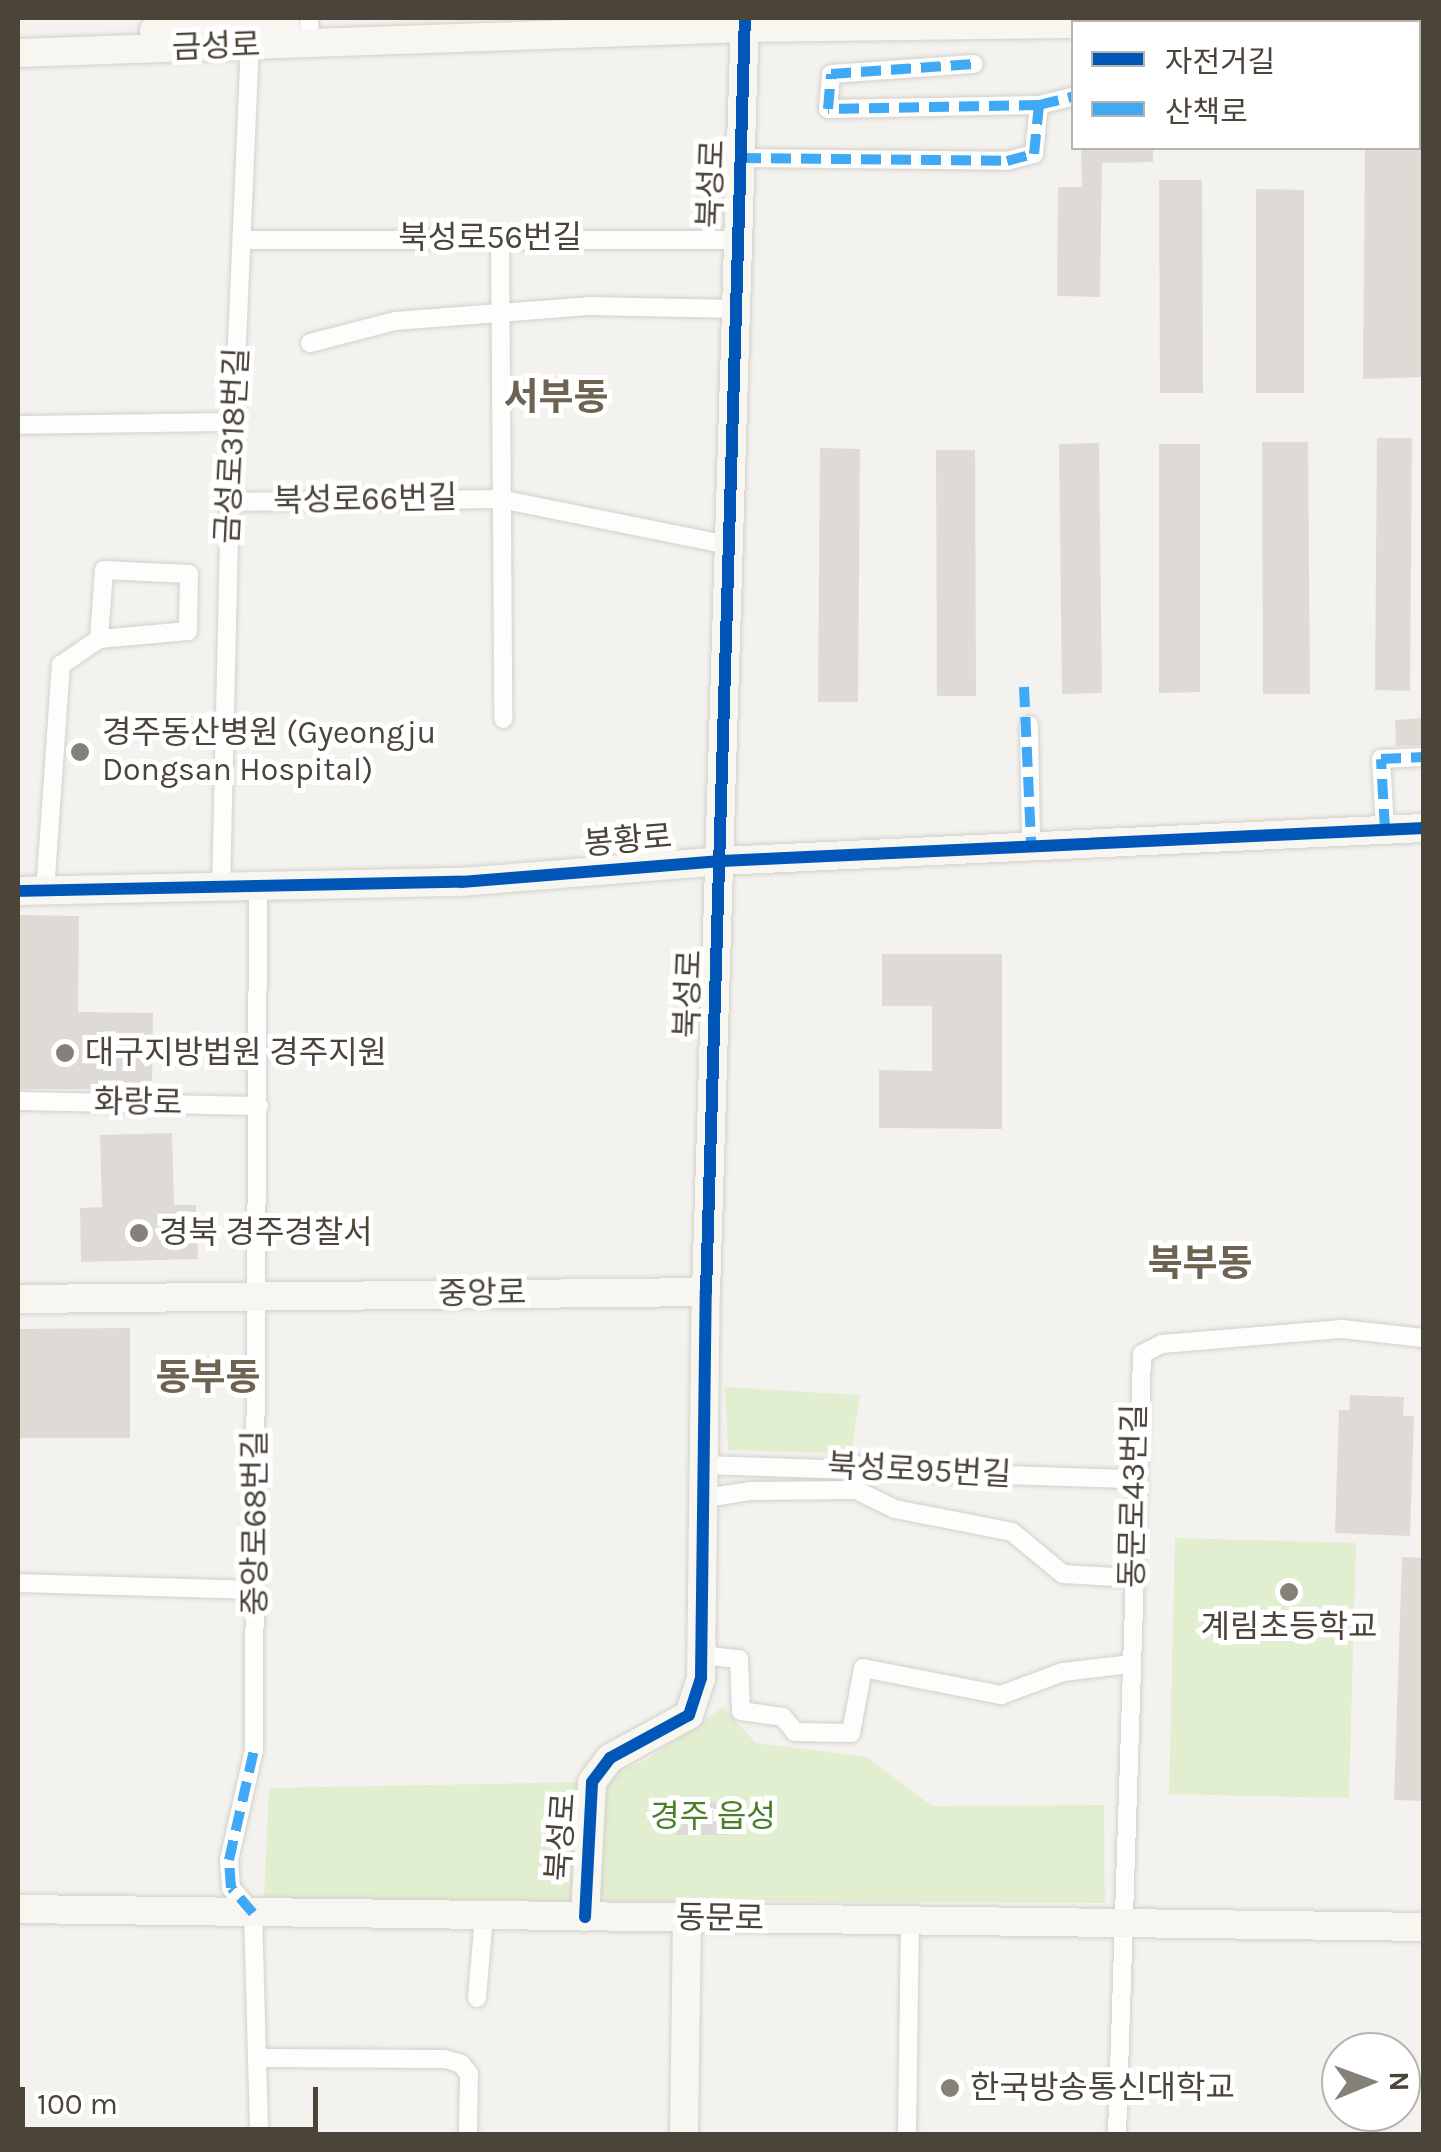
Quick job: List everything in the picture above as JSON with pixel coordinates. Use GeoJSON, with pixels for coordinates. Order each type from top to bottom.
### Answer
{"type":"FeatureCollection","features":[{"type":"Feature","properties":{"kind":"street","name":"금성로"},"geometry":{"type":"LineString","coordinates":[[18,53],[250,47],[304,28],[498,18]]}},
{"type":"Feature","properties":{"kind":"street"},"geometry":{"type":"LineString","coordinates":[[1211,20],[1290,18]]}},
{"type":"Feature","properties":{"kind":"street","name":"금성로"},"geometry":{"type":"LineString","coordinates":[[18,34],[745,22],[1071,24]]}},
{"type":"Feature","properties":{"kind":"street","name":"북성로"},"geometry":{"type":"LineString","coordinates":[[585,1917],[592,1782],[610,1758],[688,1714],[698,1699],[706,1292],[745,22]]}},
{"type":"Feature","properties":{"kind":"street","name":"금성로318번길"},"geometry":{"type":"LineString","coordinates":[[221,891],[230,502],[250,47]]}},
{"type":"Feature","properties":{"kind":"street"},"geometry":{"type":"LineString","coordinates":[[974,64],[832,74],[828,109],[1039,105],[1071,97]]}},
{"type":"Feature","properties":{"kind":"street"},"geometry":{"type":"LineString","coordinates":[[740,158],[1007,161],[1034,154],[1039,105]]}},
{"type":"Feature","properties":{"kind":"street"},"geometry":{"type":"LineString","coordinates":[[500,236],[500,499]]}},
{"type":"Feature","properties":{"kind":"street","name":"북성로56번길"},"geometry":{"type":"LineString","coordinates":[[242,240],[500,236],[738,240]]}},
{"type":"Feature","properties":{"kind":"street"},"geometry":{"type":"LineString","coordinates":[[310,344],[372,324],[500,317],[588,306],[736,309]]}},
{"type":"Feature","properties":{"kind":"street"},"geometry":{"type":"LineString","coordinates":[[18,424],[234,422]]}},
{"type":"Feature","properties":{"kind":"street","name":"북성로66번길"},"geometry":{"type":"LineString","coordinates":[[500,499],[503,720]]}},
{"type":"Feature","properties":{"kind":"street","name":"북성로66번길"},"geometry":{"type":"LineString","coordinates":[[230,502],[500,499],[729,545]]}},
{"type":"Feature","properties":{"kind":"street"},"geometry":{"type":"LineString","coordinates":[[31,892],[62,666],[100,639],[188,631],[189,574],[104,570],[100,639]]}},
{"type":"Feature","properties":{"kind":"street"},"geometry":{"type":"LineString","coordinates":[[1028,724],[1031,844]]}},
{"type":"Feature","properties":{"kind":"street"},"geometry":{"type":"LineString","coordinates":[[1384,829],[1381,758],[1424,756]]}},
{"type":"Feature","properties":{"kind":"street","name":"봉황로"},"geometry":{"type":"LineString","coordinates":[[31,892],[258,890],[1031,844],[1424,828]]}},
{"type":"Feature","properties":{"kind":"street"},"geometry":{"type":"LineString","coordinates":[[258,890],[258,1296]]}},
{"type":"Feature","properties":{"kind":"street","name":"화랑로"},"geometry":{"type":"LineString","coordinates":[[18,1101],[259,1106]]}},
{"type":"Feature","properties":{"kind":"street","name":"중앙로"},"geometry":{"type":"LineString","coordinates":[[18,1299],[706,1292]]}},
{"type":"Feature","properties":{"kind":"street","name":"중앙로68번길"},"geometry":{"type":"LineString","coordinates":[[254,1912],[231,1888],[229,1860],[254,1750],[258,1296]]}},
{"type":"Feature","properties":{"kind":"street","name":"동문로43번길"},"geometry":{"type":"LineString","coordinates":[[1118,2134],[1134,1478],[1142,1354],[1162,1344],[1342,1329],[1424,1338]]}},
{"type":"Feature","properties":{"kind":"street","name":"북성로95번길"},"geometry":{"type":"LineString","coordinates":[[704,1465],[857,1466],[903,1474],[1134,1478]]}},
{"type":"Feature","properties":{"kind":"street"},"geometry":{"type":"LineString","coordinates":[[856,1490],[857,1466]]}},
{"type":"Feature","properties":{"kind":"street"},"geometry":{"type":"LineString","coordinates":[[703,1510],[712,1497],[750,1491],[856,1490],[894,1509],[1012,1532],[1063,1574],[1132,1578]]}},
{"type":"Feature","properties":{"kind":"street"},"geometry":{"type":"LineString","coordinates":[[18,1583],[255,1590]]}},
{"type":"Feature","properties":{"kind":"street"},"geometry":{"type":"LineString","coordinates":[[702,1629],[709,1656],[738,1660],[741,1712],[782,1717],[795,1732],[851,1733],[863,1668],[1000,1695],[1063,1672],[1130,1664]]}},
{"type":"Feature","properties":{"kind":"street","name":"동문로"},"geometry":{"type":"LineString","coordinates":[[18,1909],[1424,1927]]}},
{"type":"Feature","properties":{"kind":"street"},"geometry":{"type":"LineString","coordinates":[[254,1912],[259,2134]]}},
{"type":"Feature","properties":{"kind":"street"},"geometry":{"type":"LineString","coordinates":[[476,1998],[484,1916]]}},
{"type":"Feature","properties":{"kind":"street"},"geometry":{"type":"LineString","coordinates":[[684,2134],[687,1918]]}},
{"type":"Feature","properties":{"kind":"street"},"geometry":{"type":"LineString","coordinates":[[908,2134],[910,1921]]}},
{"type":"Feature","properties":{"kind":"street"},"geometry":{"type":"LineString","coordinates":[[260,2058],[445,2058],[461,2064],[468,2074],[468,2134]]}},
{"type":"Feature","properties":{"kind":"green space"},"geometry":{"type":"Polygon","coordinates":[[[725,1387],[860,1395],[852,1447],[843,1453],[728,1450],[725,1387]]]}},
{"type":"Feature","properties":{"kind":"green space"},"geometry":{"type":"Polygon","coordinates":[[[1175,1538],[1356,1543],[1349,1798],[1169,1794],[1175,1538]]]}},
{"type":"Feature","properties":{"kind":"green space","name":"경주 읍성"},"geometry":{"type":"Polygon","coordinates":[[[723,1707],[756,1743],[867,1757],[932,1806],[1104,1805],[1105,1903],[264,1899],[269,1788],[592,1782],[646,1760],[723,1707]]]}},
{"type":"Feature","properties":{"kind":"building"},"geometry":{"type":"Polygon","coordinates":[[[1424,149],[1424,377],[1363,379],[1365,150],[1424,149]]]}},
{"type":"Feature","properties":{"kind":"building"},"geometry":{"type":"Polygon","coordinates":[[[1081,150],[1153,150],[1153,162],[1102,163],[1100,297],[1057,296],[1058,187],[1082,187],[1081,150]]]}},
{"type":"Feature","properties":{"kind":"building"},"geometry":{"type":"Polygon","coordinates":[[[1159,180],[1202,180],[1203,393],[1160,393],[1159,180]]]}},
{"type":"Feature","properties":{"kind":"building"},"geometry":{"type":"Polygon","coordinates":[[[1256,189],[1304,190],[1304,393],[1256,393],[1256,189]]]}},
{"type":"Feature","properties":{"kind":"building"},"geometry":{"type":"Polygon","coordinates":[[[1377,438],[1412,438],[1410,691],[1375,690],[1377,438]]]}},
{"type":"Feature","properties":{"kind":"building"},"geometry":{"type":"Polygon","coordinates":[[[1262,442],[1308,442],[1310,694],[1263,694],[1262,442]]]}},
{"type":"Feature","properties":{"kind":"building"},"geometry":{"type":"Polygon","coordinates":[[[1099,443],[1102,693],[1062,694],[1059,444],[1099,443]]]}},
{"type":"Feature","properties":{"kind":"building"},"geometry":{"type":"Polygon","coordinates":[[[1159,444],[1200,444],[1200,692],[1159,693],[1159,444]]]}},
{"type":"Feature","properties":{"kind":"building"},"geometry":{"type":"Polygon","coordinates":[[[820,448],[860,449],[858,702],[818,702],[820,448]]]}},
{"type":"Feature","properties":{"kind":"building"},"geometry":{"type":"Polygon","coordinates":[[[936,450],[975,450],[976,696],[937,696],[936,450]]]}},
{"type":"Feature","properties":{"kind":"building"},"geometry":{"type":"Polygon","coordinates":[[[1424,718],[1424,745],[1396,746],[1395,720],[1424,718]]]}},
{"type":"Feature","properties":{"kind":"building"},"geometry":{"type":"Polygon","coordinates":[[[18,915],[79,916],[78,1012],[153,1013],[152,1089],[18,1089],[18,915]]]}},
{"type":"Feature","properties":{"kind":"building"},"geometry":{"type":"Polygon","coordinates":[[[882,954],[1002,954],[1002,1129],[879,1128],[879,1070],[932,1071],[932,1006],[882,1006],[882,954]]]}},
{"type":"Feature","properties":{"kind":"building"},"geometry":{"type":"Polygon","coordinates":[[[172,1133],[174,1205],[196,1205],[198,1259],[81,1262],[80,1208],[102,1207],[100,1135],[172,1133]]]}},
{"type":"Feature","properties":{"kind":"building"},"geometry":{"type":"Polygon","coordinates":[[[130,1328],[130,1438],[18,1438],[18,1329],[130,1328]]]}},
{"type":"Feature","properties":{"kind":"building"},"geometry":{"type":"Polygon","coordinates":[[[1350,1395],[1404,1397],[1403,1416],[1414,1416],[1410,1536],[1335,1533],[1339,1410],[1349,1410],[1350,1395]]]}},
{"type":"Feature","properties":{"kind":"building"},"geometry":{"type":"Polygon","coordinates":[[[1402,1557],[1424,1558],[1424,1801],[1394,1800],[1402,1557]]]}},
{"type":"Feature","properties":{"kind":"building"},"geometry":{"type":"Polygon","coordinates":[[[677,1802],[727,1803],[727,1835],[676,1835],[677,1802]]]}},
{"type":"Feature","properties":{"kind":"marked path"},"geometry":{"type":"LineString","coordinates":[[741,158],[1007,161],[1034,154],[1039,105],[828,109],[831,74],[974,64]]}},
{"type":"Feature","properties":{"kind":"marked path"},"geometry":{"type":"LineString","coordinates":[[1039,105],[1071,97]]}},
{"type":"Feature","properties":{"kind":"marked path"},"geometry":{"type":"LineString","coordinates":[[1024,687],[1031,844]]}},
{"type":"Feature","properties":{"kind":"marked path"},"geometry":{"type":"LineString","coordinates":[[1385,829],[1381,759],[1424,757]]}},
{"type":"Feature","properties":{"kind":"marked path"},"geometry":{"type":"LineString","coordinates":[[253,1913],[231,1888],[229,1860],[254,1750]]}},
{"type":"Feature","properties":{"kind":"cycle path"},"geometry":{"type":"LineString","coordinates":[[585,1917],[592,1782],[610,1758],[689,1715],[701,1678],[706,1292],[745,18]]}},
{"type":"Feature","properties":{"kind":"cycle path"},"geometry":{"type":"LineString","coordinates":[[18,891],[461,882],[721,861],[1424,828]]}},
{"type":"Feature","properties":{"kind":"place","name":"경주동산병원 (Gyeongju Dongsan Hospital)"},"geometry":{"type":"Point","coordinates":[80,752]}},
{"type":"Feature","properties":{"kind":"place","name":"대구지방법원 경주지원"},"geometry":{"type":"Point","coordinates":[65,1053]}},
{"type":"Feature","properties":{"kind":"place","name":"경북 경주경찰서"},"geometry":{"type":"Point","coordinates":[139,1233]}},
{"type":"Feature","properties":{"kind":"place","name":"계림초등학교"},"geometry":{"type":"Point","coordinates":[1289,1592]}},
{"type":"Feature","properties":{"kind":"place","name":"한국방송통신대학교"},"geometry":{"type":"Point","coordinates":[950,2088]}},
{"type":"Feature","properties":{"kind":"district","name":"서부동"},"geometry":{"type":"Point","coordinates":[556,398]}},
{"type":"Feature","properties":{"kind":"district","name":"북부동"},"geometry":{"type":"Point","coordinates":[1200,1264]}},
{"type":"Feature","properties":{"kind":"district","name":"동부동"},"geometry":{"type":"Point","coordinates":[208,1378]}}]}
